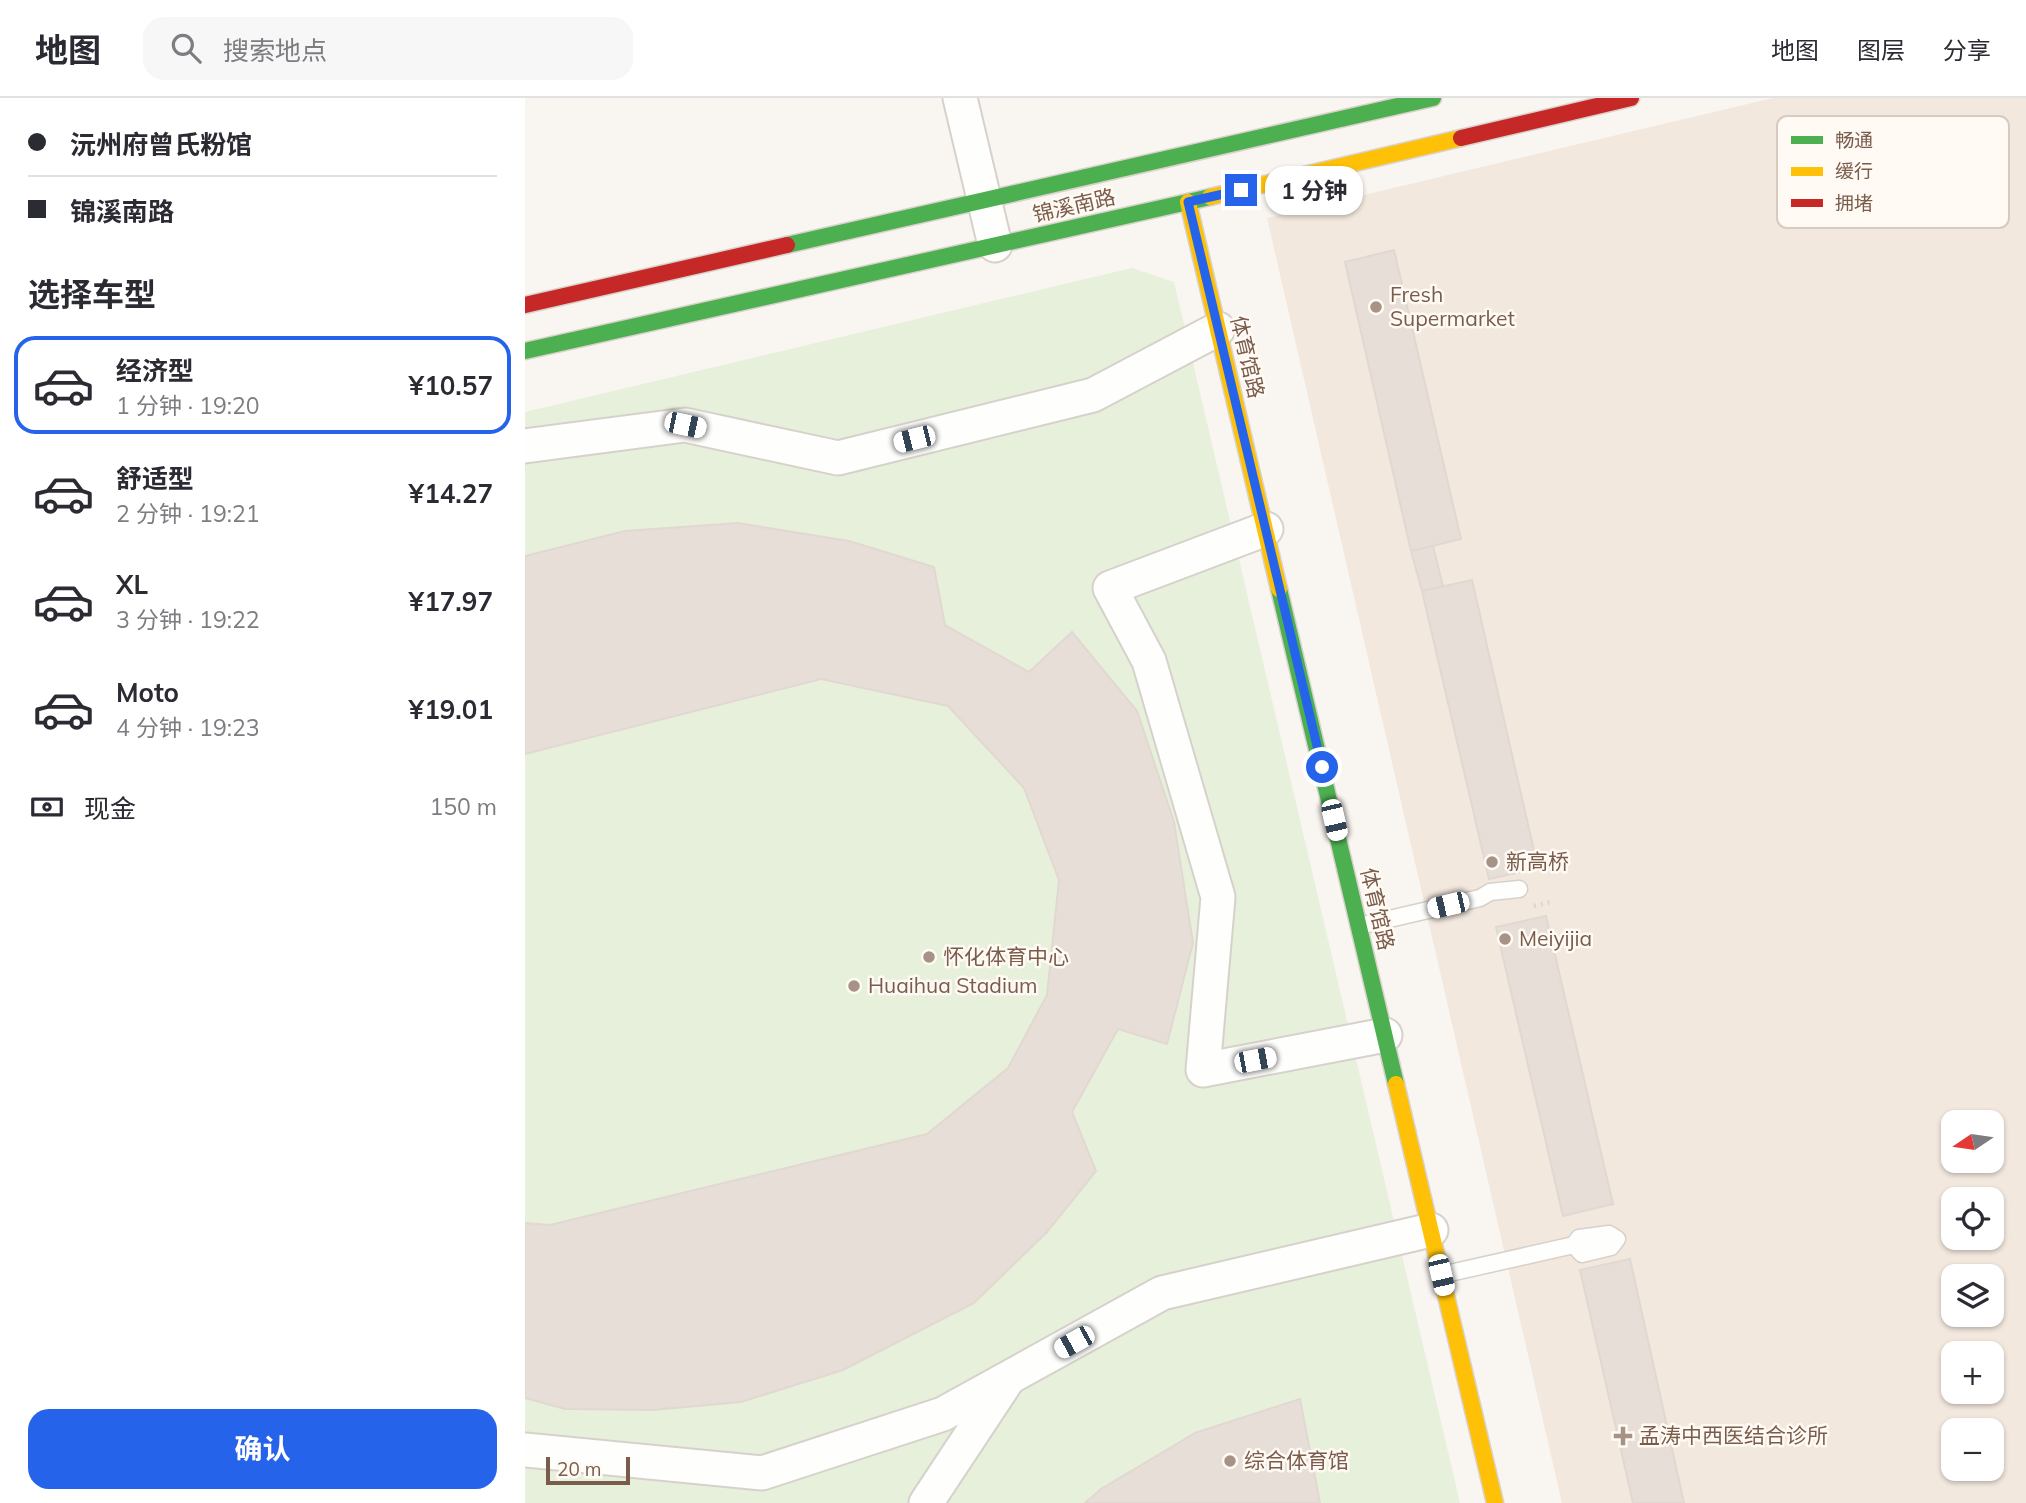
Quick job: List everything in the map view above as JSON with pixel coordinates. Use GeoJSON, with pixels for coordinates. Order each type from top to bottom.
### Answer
{"type":"FeatureCollection","features":[{"type":"Feature","properties":{"kind":"main road","name":"锦溪南路"},"geometry":{"type":"LineString","coordinates":[[525,305],[985,201],[1335,109],[1433,98]]}},
{"type":"Feature","properties":{"kind":"main road","name":"锦溪南路"},"geometry":{"type":"LineString","coordinates":[[525,351],[1188,202],[1631,98]]}},
{"type":"Feature","properties":{"kind":"main road","name":"体育馆路"},"geometry":{"type":"LineString","coordinates":[[1188,202],[1495,1503]]}},
{"type":"Feature","properties":{"kind":"street"},"geometry":{"type":"LineString","coordinates":[[960,98],[995,245]]}},
{"type":"Feature","properties":{"kind":"street"},"geometry":{"type":"LineString","coordinates":[[525,446],[685,425],[838,458],[1093,394],[1218,329]]}},
{"type":"Feature","properties":{"kind":"street"},"geometry":{"type":"LineString","coordinates":[[1266,529],[1110,588],[1149,662],[1218,897],[1203,1070],[1385,1035]]}},
{"type":"Feature","properties":{"kind":"street"},"geometry":{"type":"LineString","coordinates":[[525,1450],[762,1473],[943,1414],[1162,1293],[1431,1230]]}},
{"type":"Feature","properties":{"kind":"street"},"geometry":{"type":"LineString","coordinates":[[926,1503],[1008,1378]]}},
{"type":"Feature","properties":{"kind":"lane"},"geometry":{"type":"LineString","coordinates":[[1359,926],[1481,898]]}},
{"type":"Feature","properties":{"kind":"lane"},"geometry":{"type":"LineString","coordinates":[[1441,1275],[1574,1245]]}},
{"type":"Feature","properties":{"kind":"shaded area"},"geometry":{"type":"Polygon","coordinates":[[[1773,98],[2026,98],[2026,1503],[1562,1503],[1267,218],[1773,98]]]}},
{"type":"Feature","properties":{"kind":"green space","name":"怀化体育中心"},"geometry":{"type":"Polygon","coordinates":[[[1132,268],[1174,282],[1460,1503],[525,1503],[525,412],[1132,268]]]}},
{"type":"Feature","properties":{"kind":"building"},"geometry":{"type":"Polygon","coordinates":[[[1394,250],[1461,539],[1411,551],[1345,262],[1394,250]]]}},
{"type":"Feature","properties":{"kind":"building"},"geometry":{"type":"Polygon","coordinates":[[[738,523],[849,541],[934,567],[945,625],[1029,672],[1072,632],[1137,711],[1174,822],[1193,943],[1167,1044],[1118,1029],[1072,1112],[1096,1171],[1047,1232],[974,1303],[843,1370],[741,1402],[653,1410],[565,1409],[525,1398],[525,1223],[550,1225],[927,1134],[1008,1068],[1047,995],[1059,880],[1024,788],[948,706],[821,679],[525,754],[525,556],[625,531],[738,523]]]}},
{"type":"Feature","properties":{"kind":"building"},"geometry":{"type":"Polygon","coordinates":[[[1433,546],[1443,586],[1422,591],[1411,551],[1433,546]]]}},
{"type":"Feature","properties":{"kind":"building"},"geometry":{"type":"Polygon","coordinates":[[[1472,580],[1538,868],[1489,879],[1422,591],[1472,580]]]}},
{"type":"Feature","properties":{"kind":"building"},"geometry":{"type":"Polygon","coordinates":[[[1546,916],[1613,1204],[1563,1216],[1496,927],[1546,916]]]}},
{"type":"Feature","properties":{"kind":"building"},"geometry":{"type":"Polygon","coordinates":[[[1630,1259],[1684,1503],[1633,1503],[1580,1270],[1630,1259]]]}},
{"type":"Feature","properties":{"kind":"building","name":"综合体育馆"},"geometry":{"type":"Polygon","coordinates":[[[1300,1399],[1320,1503],[1085,1503],[1101,1489],[1195,1433],[1300,1399]]]}},
{"type":"Feature","properties":{"kind":"traffic: fast"},"geometry":{"type":"LineString","coordinates":[[787,245],[1433,98]]}},
{"type":"Feature","properties":{"kind":"traffic: fast"},"geometry":{"type":"LineString","coordinates":[[525,351],[1210,197]]}},
{"type":"Feature","properties":{"kind":"traffic: fast"},"geometry":{"type":"LineString","coordinates":[[1279,589],[1396,1084]]}},
{"type":"Feature","properties":{"kind":"traffic: slow"},"geometry":{"type":"LineString","coordinates":[[1210,197],[1461,138]]}},
{"type":"Feature","properties":{"kind":"traffic: slow"},"geometry":{"type":"LineString","coordinates":[[1188,202],[1279,589]]}},
{"type":"Feature","properties":{"kind":"traffic: slow"},"geometry":{"type":"LineString","coordinates":[[1396,1084],[1495,1503]]}},
{"type":"Feature","properties":{"kind":"traffic: jam"},"geometry":{"type":"LineString","coordinates":[[1461,138],[1631,98]]}},
{"type":"Feature","properties":{"kind":"traffic: jam"},"geometry":{"type":"LineString","coordinates":[[525,305],[787,245]]}},
{"type":"Feature","properties":{"kind":"place","name":"Fresh Supermarket"},"geometry":{"type":"Point","coordinates":[1376,307]}},
{"type":"Feature","properties":{"kind":"place","name":"新高桥"},"geometry":{"type":"Point","coordinates":[1492,862]}},
{"type":"Feature","properties":{"kind":"place","name":"Meiyijia"},"geometry":{"type":"Point","coordinates":[1505,939]}},
{"type":"Feature","properties":{"kind":"place","name":"怀化体育中心"},"geometry":{"type":"Point","coordinates":[929,957]}},
{"type":"Feature","properties":{"kind":"place","name":"Huaihua Stadium"},"geometry":{"type":"Point","coordinates":[854,986]}},
{"type":"Feature","properties":{"kind":"place","name":"孟涛中西医结合诊所"},"geometry":{"type":"Point","coordinates":[1623,1436]}},
{"type":"Feature","properties":{"kind":"place","name":"综合体育馆"},"geometry":{"type":"Point","coordinates":[1230,1461]}},
{"type":"Feature","properties":{"kind":"route"},"geometry":{"type":"LineString","coordinates":[[1241,190],[1188,202],[1322,767]]}}]}
